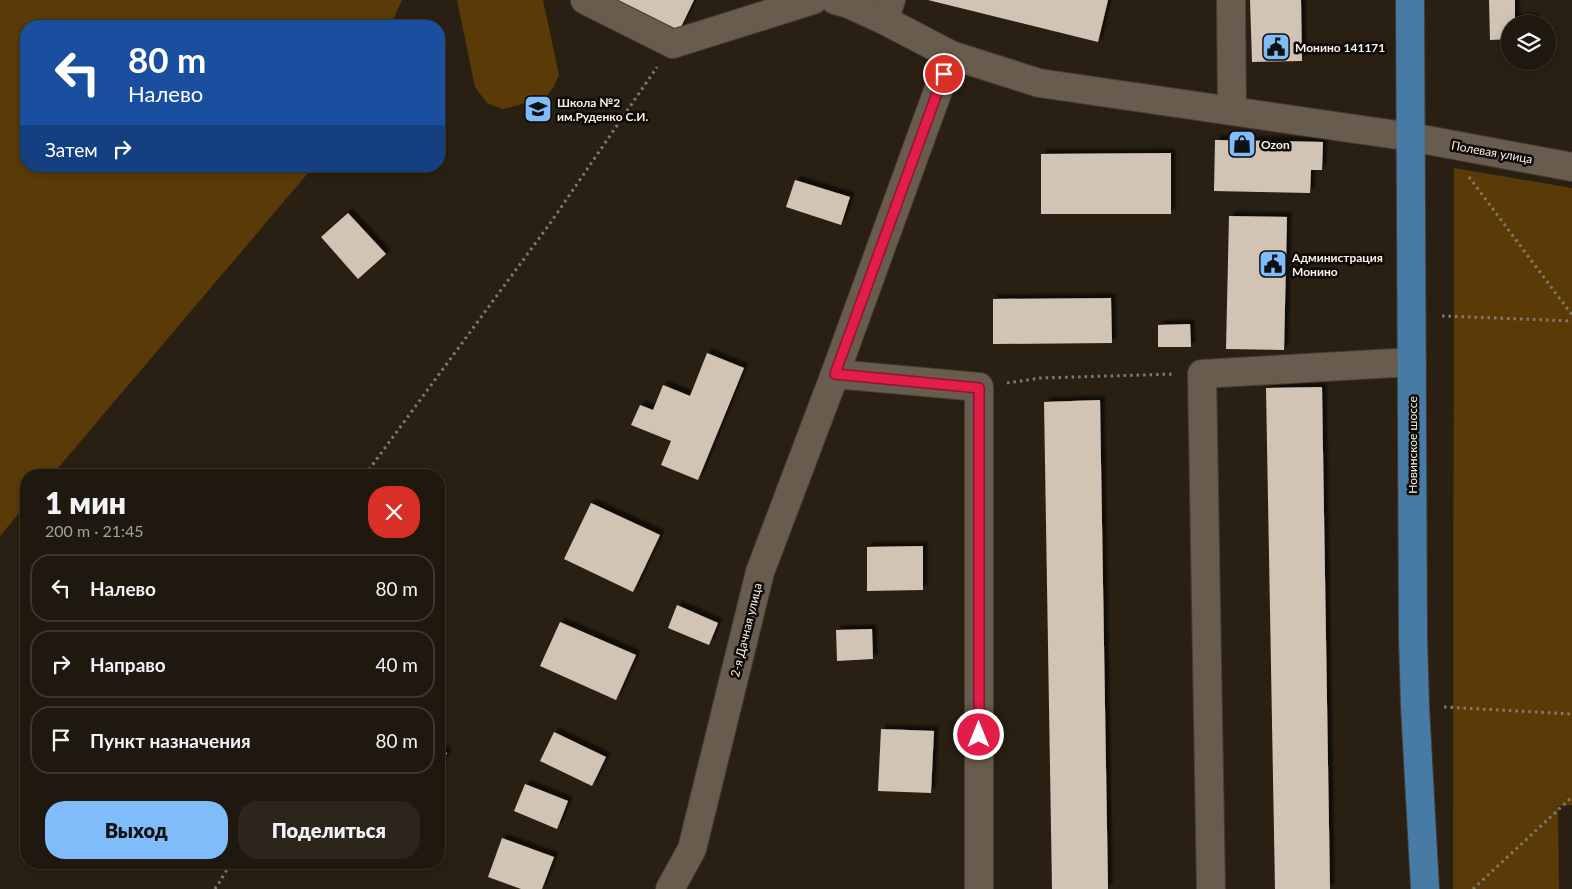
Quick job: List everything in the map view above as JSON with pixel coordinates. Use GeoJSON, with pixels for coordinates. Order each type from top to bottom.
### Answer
{"type":"FeatureCollection","features":[{"type":"Feature","properties":{"kind":"main road","name":"Новинское шоссе"},"geometry":{"type":"LineString","coordinates":[[1410,0],[1415,706],[1425,889]]}},
{"type":"Feature","properties":{"kind":"street"},"geometry":{"type":"LineString","coordinates":[[585,0],[673,44],[812,0]]}},
{"type":"Feature","properties":{"kind":"street","name":"Полевая улица"},"geometry":{"type":"LineString","coordinates":[[835,0],[888,10],[951,55],[1039,83],[1411,138],[1572,167]]}},
{"type":"Feature","properties":{"kind":"street"},"geometry":{"type":"LineString","coordinates":[[1231,0],[1232,111]]}},
{"type":"Feature","properties":{"kind":"street","name":"2-я Дачная улица"},"geometry":{"type":"LineString","coordinates":[[670,889],[692,849],[760,572],[835,374],[951,55]]}},
{"type":"Feature","properties":{"kind":"street"},"geometry":{"type":"LineString","coordinates":[[1211,889],[1202,374],[1412,362]]}},
{"type":"Feature","properties":{"kind":"street"},"geometry":{"type":"LineString","coordinates":[[835,374],[979,388],[980,889]]}},
{"type":"Feature","properties":{"kind":"path"},"geometry":{"type":"LineString","coordinates":[[370,469],[551,222],[673,44]]}},
{"type":"Feature","properties":{"kind":"path"},"geometry":{"type":"LineString","coordinates":[[1465,173],[1572,314]]}},
{"type":"Feature","properties":{"kind":"path"},"geometry":{"type":"LineString","coordinates":[[1442,316],[1572,321]]}},
{"type":"Feature","properties":{"kind":"path"},"geometry":{"type":"LineString","coordinates":[[979,388],[1041,378],[1202,374]]}},
{"type":"Feature","properties":{"kind":"path"},"geometry":{"type":"LineString","coordinates":[[1444,707],[1572,714]]}},
{"type":"Feature","properties":{"kind":"path"},"geometry":{"type":"LineString","coordinates":[[1473,889],[1572,797]]}},
{"type":"Feature","properties":{"kind":"path"},"geometry":{"type":"LineString","coordinates":[[215,889],[228,869]]}},
{"type":"Feature","properties":{"kind":"shaded area"},"geometry":{"type":"Polygon","coordinates":[[[0,0],[402,0],[393,20],[20,20],[20,172],[309,172],[57,469],[20,469],[20,512],[0,536],[0,0]]]}},
{"type":"Feature","properties":{"kind":"shaded area"},"geometry":{"type":"Polygon","coordinates":[[[457,0],[543,0],[559,75],[553,88],[545,98],[503,109],[487,103],[475,87],[457,0]]]}},
{"type":"Feature","properties":{"kind":"shaded area"},"geometry":{"type":"Polygon","coordinates":[[[1454,168],[1572,188],[1572,805],[1558,806],[1559,889],[1453,889],[1454,168]]]}},
{"type":"Feature","properties":{"kind":"building"},"geometry":{"type":"Polygon","coordinates":[[[611,0],[694,0],[678,33],[611,0]]]}},
{"type":"Feature","properties":{"kind":"building"},"geometry":{"type":"Polygon","coordinates":[[[928,0],[1108,0],[1098,42],[928,0]]]}},
{"type":"Feature","properties":{"kind":"building"},"geometry":{"type":"Polygon","coordinates":[[[1250,0],[1301,0],[1302,61],[1252,62],[1250,0]]]}},
{"type":"Feature","properties":{"kind":"building"},"geometry":{"type":"Polygon","coordinates":[[[1489,0],[1515,0],[1515,15],[1501,15],[1501,39],[1490,40],[1489,0]]]}},
{"type":"Feature","properties":{"kind":"building"},"geometry":{"type":"Polygon","coordinates":[[[1215,140],[1323,142],[1322,170],[1311,170],[1310,193],[1214,191],[1215,140]]]}},
{"type":"Feature","properties":{"kind":"building"},"geometry":{"type":"Polygon","coordinates":[[[1171,153],[1171,214],[1041,214],[1041,154],[1171,153]]]}},
{"type":"Feature","properties":{"kind":"building"},"geometry":{"type":"Polygon","coordinates":[[[795,180],[850,197],[841,225],[786,207],[795,180]]]}},
{"type":"Feature","properties":{"kind":"building"},"geometry":{"type":"Polygon","coordinates":[[[348,213],[386,254],[358,279],[321,237],[348,213]]]}},
{"type":"Feature","properties":{"kind":"building"},"geometry":{"type":"Polygon","coordinates":[[[1229,216],[1287,217],[1284,350],[1226,349],[1229,216]]]}},
{"type":"Feature","properties":{"kind":"building"},"geometry":{"type":"Polygon","coordinates":[[[1111,298],[1112,343],[993,344],[993,299],[1111,298]]]}},
{"type":"Feature","properties":{"kind":"building"},"geometry":{"type":"Polygon","coordinates":[[[1190,324],[1191,347],[1158,347],[1158,325],[1190,324]]]}},
{"type":"Feature","properties":{"kind":"building"},"geometry":{"type":"Polygon","coordinates":[[[707,353],[744,368],[698,480],[661,465],[671,441],[631,425],[640,405],[653,410],[663,385],[690,396],[707,353]]]}},
{"type":"Feature","properties":{"kind":"building"},"geometry":{"type":"Polygon","coordinates":[[[1322,387],[1330,889],[1275,889],[1266,388],[1322,387]]]}},
{"type":"Feature","properties":{"kind":"building"},"geometry":{"type":"Polygon","coordinates":[[[1100,400],[1108,889],[1052,889],[1044,402],[1100,400]]]}},
{"type":"Feature","properties":{"kind":"building"},"geometry":{"type":"Polygon","coordinates":[[[591,503],[660,535],[633,592],[564,559],[591,503]]]}},
{"type":"Feature","properties":{"kind":"building"},"geometry":{"type":"Polygon","coordinates":[[[923,546],[923,590],[867,591],[867,547],[923,546]]]}},
{"type":"Feature","properties":{"kind":"building"},"geometry":{"type":"Polygon","coordinates":[[[677,605],[718,623],[709,645],[668,628],[677,605]]]}},
{"type":"Feature","properties":{"kind":"building"},"geometry":{"type":"Polygon","coordinates":[[[560,622],[636,655],[616,700],[540,666],[560,622]]]}},
{"type":"Feature","properties":{"kind":"building"},"geometry":{"type":"Polygon","coordinates":[[[872,629],[873,659],[837,661],[836,630],[872,629]]]}},
{"type":"Feature","properties":{"kind":"building"},"geometry":{"type":"Polygon","coordinates":[[[881,729],[934,731],[931,793],[878,791],[881,729]]]}},
{"type":"Feature","properties":{"kind":"building"},"geometry":{"type":"Polygon","coordinates":[[[554,732],[606,757],[592,786],[540,761],[554,732]]]}},
{"type":"Feature","properties":{"kind":"building"},"geometry":{"type":"Polygon","coordinates":[[[525,784],[568,801],[557,829],[514,811],[525,784]]]}},
{"type":"Feature","properties":{"kind":"building"},"geometry":{"type":"Polygon","coordinates":[[[502,838],[554,857],[542,889],[521,889],[488,877],[502,838]]]}},
{"type":"Feature","properties":{"kind":"place","name":"Монино 141171"},"geometry":{"type":"Point","coordinates":[1276,47]}},
{"type":"Feature","properties":{"kind":"place","name":"Школа №2 им.Руденко С.И."},"geometry":{"type":"Point","coordinates":[538,109]}},
{"type":"Feature","properties":{"kind":"place","name":"Ozon"},"geometry":{"type":"Point","coordinates":[1242,144]}},
{"type":"Feature","properties":{"kind":"place","name":"Администрация Монино"},"geometry":{"type":"Point","coordinates":[1273,264]}},
{"type":"Feature","properties":{"kind":"route"},"geometry":{"type":"LineString","coordinates":[[944,74],[835,374],[979,388],[979,735]]}}]}
